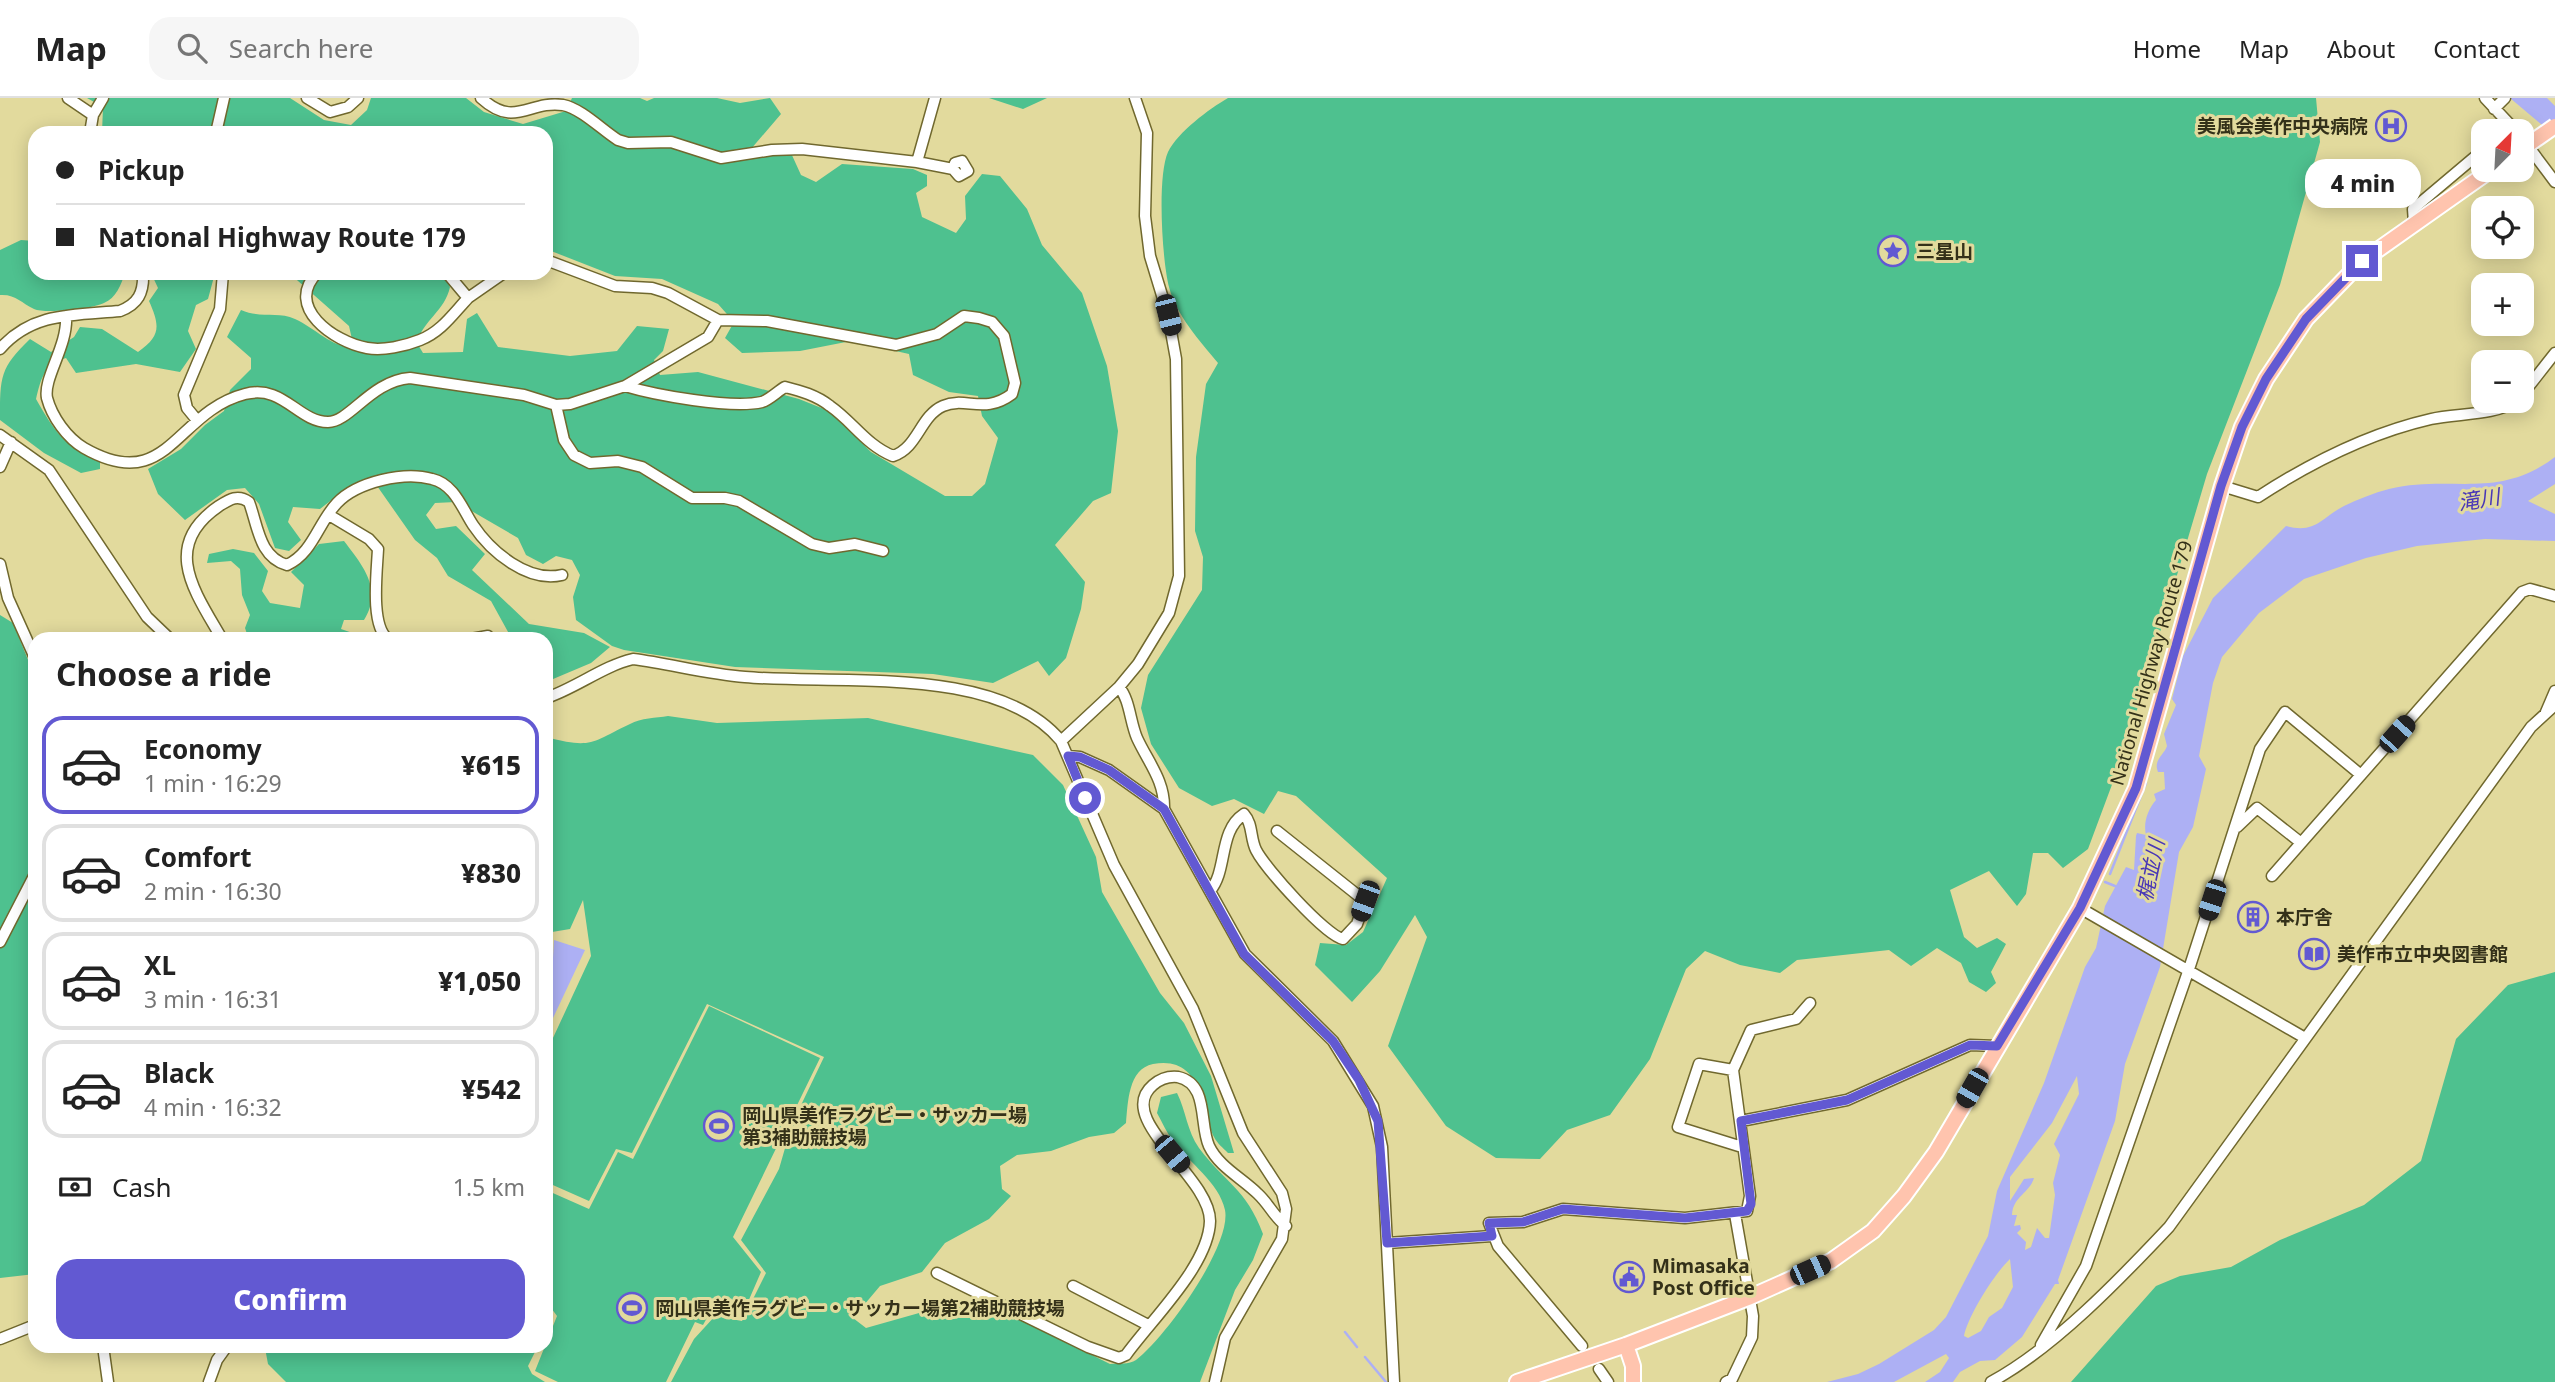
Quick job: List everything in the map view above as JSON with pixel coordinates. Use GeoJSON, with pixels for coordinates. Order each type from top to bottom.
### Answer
{"type":"FeatureCollection","features":[{"type":"Feature","properties":{"kind":"highway"},"geometry":{"type":"LineString","coordinates":[[2534,141],[2555,126]]}},
{"type":"Feature","properties":{"kind":"highway","name":"National Highway Route 179"},"geometry":{"type":"LineString","coordinates":[[1517,1382],[1626,1346],[1748,1298],[1831,1261],[1873,1231],[1904,1196],[1936,1152],[2080,908],[2136,788],[2221,486],[2242,427],[2266,379],[2306,319],[2362,261],[2474,182]]}},
{"type":"Feature","properties":{"kind":"highway"},"geometry":{"type":"LineString","coordinates":[[1626,1346],[1633,1366],[1633,1382]]}},
{"type":"Feature","properties":{"kind":"street"},"geometry":{"type":"LineString","coordinates":[[68,98],[93,115]]}},
{"type":"Feature","properties":{"kind":"street"},"geometry":{"type":"LineString","coordinates":[[91,126],[93,115],[103,98]]}},
{"type":"Feature","properties":{"kind":"street"},"geometry":{"type":"LineString","coordinates":[[218,126],[224,98]]}},
{"type":"Feature","properties":{"kind":"street"},"geometry":{"type":"LineString","coordinates":[[307,98],[321,108],[338,111],[358,98]]}},
{"type":"Feature","properties":{"kind":"street"},"geometry":{"type":"LineString","coordinates":[[481,98],[507,113],[519,114],[550,105],[565,106],[618,140],[628,143],[671,142],[721,158],[772,150],[802,149],[917,162],[953,169]]}},
{"type":"Feature","properties":{"kind":"street"},"geometry":{"type":"LineString","coordinates":[[917,162],[935,98]]}},
{"type":"Feature","properties":{"kind":"street"},"geometry":{"type":"LineString","coordinates":[[1061,741],[1119,687],[1155,641],[1169,612],[1179,576],[1176,359],[1168,315],[1150,256],[1145,216],[1148,144],[1135,98]]}},
{"type":"Feature","properties":{"kind":"street"},"geometry":{"type":"LineString","coordinates":[[2484,98],[2500,104]]}},
{"type":"Feature","properties":{"kind":"street"},"geometry":{"type":"LineString","coordinates":[[2534,154],[2555,182]]}},
{"type":"Feature","properties":{"kind":"street"},"geometry":{"type":"LineString","coordinates":[[2414,223],[2413,209],[2471,160]]}},
{"type":"Feature","properties":{"kind":"street"},"geometry":{"type":"LineString","coordinates":[[553,263],[615,286],[652,288],[668,293],[718,320],[767,321],[896,345],[937,334],[964,316],[979,318],[992,322],[1004,336],[1015,383],[1012,394],[1001,402],[943,406],[931,415],[903,453],[893,456],[879,450],[832,407],[811,394],[785,387],[763,402],[655,395],[625,386]]}},
{"type":"Feature","properties":{"kind":"street"},"geometry":{"type":"LineString","coordinates":[[0,349],[12,335],[30,324],[66,316],[120,311],[130,307],[140,296],[142,280]]}},
{"type":"Feature","properties":{"kind":"street"},"geometry":{"type":"LineString","coordinates":[[196,419],[187,408],[184,395],[220,309],[222,280]]}},
{"type":"Feature","properties":{"kind":"street"},"geometry":{"type":"LineString","coordinates":[[312,280],[305,290],[305,306],[317,321],[346,342],[382,349],[420,340],[442,328],[468,298],[493,280]]}},
{"type":"Feature","properties":{"kind":"street"},"geometry":{"type":"LineString","coordinates":[[453,280],[468,298]]}},
{"type":"Feature","properties":{"kind":"street"},"geometry":{"type":"LineString","coordinates":[[66,316],[62,350],[46,388],[52,411],[76,444],[111,460],[127,464],[144,462],[158,456],[196,419],[222,402],[247,393],[271,393],[315,418],[328,422],[340,419],[378,387],[393,380],[411,378],[437,385],[524,395],[556,405],[596,397],[625,386],[708,337],[718,320]]}},
{"type":"Feature","properties":{"kind":"street"},"geometry":{"type":"LineString","coordinates":[[2534,380],[2555,353]]}},
{"type":"Feature","properties":{"kind":"street"},"geometry":{"type":"LineString","coordinates":[[556,405],[564,440],[574,455],[590,463],[618,461],[642,467],[692,498],[725,498],[739,502],[812,544],[829,548],[855,544],[883,551]]}},
{"type":"Feature","properties":{"kind":"street"},"geometry":{"type":"LineString","coordinates":[[2221,486],[2258,497],[2301,469],[2382,434],[2430,419],[2471,412]]}},
{"type":"Feature","properties":{"kind":"street"},"geometry":{"type":"LineString","coordinates":[[0,435],[49,470],[147,617],[163,632]]}},
{"type":"Feature","properties":{"kind":"street"},"geometry":{"type":"LineString","coordinates":[[0,467],[11,442]]}},
{"type":"Feature","properties":{"kind":"street"},"geometry":{"type":"LineString","coordinates":[[218,632],[187,573],[188,547],[197,526],[233,497],[242,497],[249,502],[264,550],[274,561],[287,565],[306,550],[337,503],[349,495],[386,478],[407,474],[435,479],[459,500],[474,527],[494,548],[537,575],[562,575]]}},
{"type":"Feature","properties":{"kind":"street"},"geometry":{"type":"LineString","coordinates":[[328,515],[369,539],[378,549],[376,620],[380,632]]}},
{"type":"Feature","properties":{"kind":"street"},"geometry":{"type":"LineString","coordinates":[[0,564],[4,598],[28,644]]}},
{"type":"Feature","properties":{"kind":"street"},"geometry":{"type":"LineString","coordinates":[[2272,876],[2522,592],[2530,589],[2555,596]]}},
{"type":"Feature","properties":{"kind":"street"},"geometry":{"type":"LineString","coordinates":[[553,696],[569,690],[617,663],[634,659],[744,677],[945,686],[993,697],[1051,728],[1068,756],[1114,864],[1193,1009],[1242,1133],[1282,1192],[1286,1226],[1261,1281],[1225,1338],[1215,1382]]}},
{"type":"Feature","properties":{"kind":"street"},"geometry":{"type":"LineString","coordinates":[[1119,687],[1137,739],[1155,767],[1164,809]]}},
{"type":"Feature","properties":{"kind":"street"},"geometry":{"type":"LineString","coordinates":[[2546,712],[2555,691]]}},
{"type":"Feature","properties":{"kind":"street"},"geometry":{"type":"LineString","coordinates":[[1991,1382],[2039,1349],[2122,1276],[2169,1227],[2531,727],[2555,705]]}},
{"type":"Feature","properties":{"kind":"street"},"geometry":{"type":"LineString","coordinates":[[2039,1349],[2085,1266],[2235,830],[2260,749],[2285,712],[2361,775]]}},
{"type":"Feature","properties":{"kind":"street"},"geometry":{"type":"LineString","coordinates":[[1068,756],[1080,757],[1109,770],[1164,809],[1244,954],[1333,1041],[1373,1106],[1382,1147],[1394,1382]]}},
{"type":"Feature","properties":{"kind":"street"},"geometry":{"type":"LineString","coordinates":[[2235,830],[2251,810],[2257,808],[2300,842]]}},
{"type":"Feature","properties":{"kind":"street"},"geometry":{"type":"LineString","coordinates":[[1210,891],[1216,882],[1226,841],[1244,814],[1250,826],[1254,848],[1279,882],[1328,931],[1343,939],[1357,924],[1365,901],[1277,831]]}},
{"type":"Feature","properties":{"kind":"street"},"geometry":{"type":"LineString","coordinates":[[0,942],[28,888]]}},
{"type":"Feature","properties":{"kind":"street"},"geometry":{"type":"LineString","coordinates":[[2080,908],[2305,1038]]}},
{"type":"Feature","properties":{"kind":"street"},"geometry":{"type":"LineString","coordinates":[[1582,1346],[1492,1236],[1489,1223],[1523,1222],[1563,1209],[1685,1218],[1747,1211],[1751,1204],[1733,1070],[1751,1030],[1796,1019],[1810,1003]]}},
{"type":"Feature","properties":{"kind":"street"},"geometry":{"type":"LineString","coordinates":[[1741,1121],[1847,1100],[1970,1045],[1997,1046]]}},
{"type":"Feature","properties":{"kind":"street"},"geometry":{"type":"LineString","coordinates":[[1733,1070],[1699,1064],[1678,1127],[1742,1147]]}},
{"type":"Feature","properties":{"kind":"street"},"geometry":{"type":"LineString","coordinates":[[937,1273],[1088,1347],[1119,1358],[1126,1354],[1202,1254],[1210,1222],[1209,1208],[1202,1191],[1151,1130],[1143,1114],[1144,1100],[1151,1086],[1163,1079],[1175,1077],[1194,1086],[1201,1100],[1208,1144],[1217,1159],[1261,1196],[1286,1226]]}},
{"type":"Feature","properties":{"kind":"street"},"geometry":{"type":"LineString","coordinates":[[1726,1382],[1732,1379],[1752,1337],[1753,1316],[1735,1214]]}},
{"type":"Feature","properties":{"kind":"street"},"geometry":{"type":"LineString","coordinates":[[1387,1243],[1492,1236]]}},
{"type":"Feature","properties":{"kind":"street"},"geometry":{"type":"LineString","coordinates":[[1073,1286],[1148,1325]]}},
{"type":"Feature","properties":{"kind":"street"},"geometry":{"type":"LineString","coordinates":[[0,1339],[28,1328]]}},
{"type":"Feature","properties":{"kind":"street"},"geometry":{"type":"LineString","coordinates":[[104,1353],[108,1382]]}},
{"type":"Feature","properties":{"kind":"street"},"geometry":{"type":"LineString","coordinates":[[209,1382],[222,1353]]}},
{"type":"Feature","properties":{"kind":"street"},"geometry":{"type":"LineString","coordinates":[[1599,1369],[1608,1382]]}},
{"type":"Feature","properties":{"kind":"green space"},"geometry":{"type":"Polygon","coordinates":[[[87,98],[290,98],[324,120],[351,125],[367,110],[371,98],[466,98],[484,112],[523,124],[566,111],[572,98],[640,98],[647,101],[654,98],[717,98],[740,103],[770,98],[781,114],[745,156],[791,153],[801,175],[816,182],[842,164],[913,169],[927,175],[927,186],[916,193],[922,217],[956,233],[966,219],[965,196],[982,174],[1000,176],[1027,209],[1042,245],[1082,293],[1107,366],[1118,431],[1111,493],[1093,501],[1055,545],[1085,582],[1081,609],[1066,658],[1049,676],[1038,661],[993,683],[933,674],[735,667],[624,650],[612,646],[576,620],[573,597],[580,575],[572,560],[556,556],[543,564],[526,555],[518,538],[456,502],[435,503],[426,515],[436,529],[456,526],[485,554],[472,570],[529,624],[584,633],[610,647],[591,663],[553,679],[553,632],[508,632],[491,601],[448,576],[437,558],[415,540],[375,483],[346,492],[320,509],[293,507],[288,522],[301,540],[289,551],[275,548],[259,504],[245,488],[227,490],[185,520],[158,494],[148,469],[181,449],[224,411],[230,390],[251,369],[251,358],[227,337],[241,310],[295,319],[338,344],[354,348],[349,326],[297,280],[446,280],[450,287],[444,303],[424,328],[417,343],[423,353],[463,352],[467,319],[477,313],[498,347],[570,356],[617,351],[637,326],[669,329],[663,351],[654,360],[660,375],[698,372],[799,399],[829,411],[871,452],[945,496],[972,496],[985,484],[998,438],[982,416],[978,396],[949,392],[913,375],[909,354],[851,341],[800,351],[742,353],[725,338],[734,322],[718,304],[662,279],[615,276],[553,252],[553,126],[102,126],[103,107],[87,98]]]}},
{"type":"Feature","properties":{"kind":"green space"},"geometry":{"type":"Polygon","coordinates":[[[989,98],[1047,98],[1023,109],[989,98]]]}},
{"type":"Feature","properties":{"kind":"green space"},"geometry":{"type":"Polygon","coordinates":[[[1228,98],[2316,98],[2320,142],[2280,285],[2207,474],[2126,747],[2088,849],[2063,868],[2048,853],[2033,853],[2026,894],[2017,906],[1989,871],[1950,890],[1964,937],[1977,948],[1997,938],[2006,944],[1991,972],[1996,983],[1986,992],[1969,982],[1961,963],[1937,948],[1911,966],[1889,950],[1797,960],[1780,973],[1740,965],[1705,951],[1686,969],[1650,1059],[1610,1115],[1567,1130],[1540,1159],[1496,1158],[1446,1126],[1388,1046],[1427,937],[1415,915],[1380,971],[1352,1002],[1315,965],[1320,943],[1346,945],[1363,932],[1387,878],[1296,796],[1278,791],[1264,814],[1234,799],[1212,806],[1179,788],[1151,744],[1141,708],[1148,675],[1202,590],[1203,557],[1195,531],[1196,457],[1206,384],[1218,363],[1183,318],[1169,287],[1162,218],[1165,164],[1168,152],[1186,129],[1228,98]]]}},
{"type":"Feature","properties":{"kind":"green space"},"geometry":{"type":"Polygon","coordinates":[[[21,240],[28,240],[28,280],[123,280],[115,294],[104,303],[69,310],[34,309],[14,297],[0,295],[0,250],[21,240]]]}},
{"type":"Feature","properties":{"kind":"green space"},"geometry":{"type":"Polygon","coordinates":[[[154,280],[213,280],[208,299],[196,305],[188,331],[196,349],[180,372],[136,364],[76,373],[66,358],[48,368],[40,385],[36,399],[48,420],[69,444],[100,462],[100,469],[81,473],[44,453],[0,420],[0,393],[4,374],[7,366],[30,339],[51,352],[74,337],[80,327],[102,329],[138,352],[151,341],[156,330],[149,301],[158,288],[154,280]]]}},
{"type":"Feature","properties":{"kind":"green space"},"geometry":{"type":"Polygon","coordinates":[[[344,541],[364,569],[372,598],[364,620],[344,620],[341,629],[350,632],[246,632],[245,628],[250,615],[242,595],[240,569],[231,561],[207,563],[209,554],[233,549],[254,553],[268,571],[262,591],[270,603],[300,608],[304,585],[291,572],[319,544],[344,541]]]}},
{"type":"Feature","properties":{"kind":"green space"},"geometry":{"type":"Polygon","coordinates":[[[0,615],[13,623],[28,660],[28,1275],[0,1278],[0,615]]]}},
{"type":"Feature","properties":{"kind":"green space"},"geometry":{"type":"Polygon","coordinates":[[[668,716],[717,723],[868,718],[1033,755],[1063,785],[1096,857],[1102,892],[1160,993],[1184,1023],[1211,1076],[1234,1153],[1228,1153],[1214,1137],[1202,1098],[1190,1075],[1181,1067],[1169,1063],[1145,1067],[1131,1088],[1126,1123],[1114,1133],[1089,1137],[1051,1151],[1017,1155],[1000,1166],[1002,1189],[1011,1196],[989,1219],[945,1243],[922,1272],[880,1286],[853,1318],[866,1328],[958,1302],[982,1300],[1110,1364],[1136,1360],[1163,1333],[1194,1291],[1218,1246],[1224,1226],[1225,1210],[1217,1190],[1173,1141],[1157,1113],[1161,1097],[1177,1093],[1199,1148],[1242,1196],[1263,1234],[1253,1260],[1235,1290],[1200,1382],[671,1382],[694,1339],[715,1316],[742,1321],[766,1273],[741,1240],[779,1169],[792,1124],[824,1057],[707,1004],[632,1153],[616,1149],[589,1201],[553,1185],[553,1038],[591,956],[583,900],[570,929],[553,932],[553,739],[573,743],[590,742],[644,719],[668,716]]]}},
{"type":"Feature","properties":{"kind":"green space"},"geometry":{"type":"Polygon","coordinates":[[[2555,972],[2555,1382],[2071,1382],[2156,1286],[2180,1276],[2231,1267],[2280,1240],[2364,1205],[2421,1161],[2456,1039],[2508,985],[2555,972]]]}},
{"type":"Feature","properties":{"kind":"green space"},"geometry":{"type":"Polygon","coordinates":[[[709,1006],[820,1058],[733,1237],[761,1272],[741,1318],[712,1309],[703,1325],[695,1322],[666,1382],[558,1382],[535,1371],[542,1353],[553,1353],[553,1326],[557,1316],[553,1311],[553,1193],[589,1209],[618,1152],[633,1159],[709,1006]]]}},
{"type":"Feature","properties":{"kind":"green space"},"geometry":{"type":"Polygon","coordinates":[[[266,1353],[534,1353],[528,1366],[532,1374],[545,1382],[286,1382],[268,1364],[266,1353]]]}},
{"type":"Feature","properties":{"kind":"water"},"geometry":{"type":"Polygon","coordinates":[[[2510,98],[2547,98],[2555,106],[2555,136],[2510,98]]]}},
{"type":"Feature","properties":{"kind":"water"},"geometry":{"type":"Polygon","coordinates":[[[2555,457],[2555,484],[2528,501],[2555,514],[2555,541],[2485,539],[2417,546],[2366,558],[2304,579],[2259,613],[2222,657],[2213,683],[2199,756],[2206,769],[2193,827],[2179,852],[2160,967],[2125,1064],[2115,1121],[2058,1280],[2059,1284],[2055,1284],[2022,1337],[1995,1360],[1980,1361],[1960,1372],[1953,1382],[1925,1382],[1940,1372],[1949,1358],[1946,1354],[1894,1382],[1827,1382],[1858,1374],[1879,1364],[1934,1330],[1946,1317],[1988,1236],[1997,1191],[2044,1083],[2085,967],[2096,948],[2105,906],[2126,867],[2134,870],[2137,833],[2146,835],[2147,816],[2156,800],[2154,794],[2165,789],[2164,772],[2158,772],[2157,764],[2167,746],[2164,734],[2176,705],[2172,699],[2183,656],[2213,598],[2286,526],[2304,528],[2318,524],[2349,503],[2389,489],[2412,485],[2494,483],[2534,470],[2555,457]],[[2077,1076],[2052,1123],[2010,1177],[2010,1201],[2024,1179],[2034,1178],[2015,1203],[2012,1215],[2017,1215],[2014,1226],[2020,1225],[2021,1229],[2017,1233],[2026,1242],[2025,1250],[2031,1247],[2037,1228],[2045,1238],[2049,1238],[2055,1195],[2053,1183],[2060,1155],[2054,1144],[2079,1094],[2077,1076]],[[2010,1259],[1982,1296],[1964,1336],[1968,1338],[1981,1331],[1989,1317],[2002,1308],[2013,1287],[2010,1259]]]}},
{"type":"Feature","properties":{"kind":"water"},"geometry":{"type":"Polygon","coordinates":[[[554,940],[585,950],[553,1018],[554,940]]]}},
{"type":"Feature","properties":{"kind":"waterway"},"geometry":{"type":"LineString","coordinates":[[2110,874],[2146,783]]}},
{"type":"Feature","properties":{"kind":"waterway"},"geometry":{"type":"LineString","coordinates":[[2105,882],[2115,886]]}},
{"type":"Feature","properties":{"kind":"waterway"},"geometry":{"type":"LineString","coordinates":[[1345,1332],[1357,1347]]}},
{"type":"Feature","properties":{"kind":"waterway"},"geometry":{"type":"LineString","coordinates":[[1365,1357],[1386,1382]]}},
{"type":"Feature","properties":{"kind":"place","name":"美風会美作中央病院"},"geometry":{"type":"Point","coordinates":[2391,126]}},
{"type":"Feature","properties":{"kind":"place","name":"三星山"},"geometry":{"type":"Point","coordinates":[1893,251]}},
{"type":"Feature","properties":{"kind":"place","name":"本庁舎"},"geometry":{"type":"Point","coordinates":[2253,917]}},
{"type":"Feature","properties":{"kind":"place","name":"美作市立中央図書館"},"geometry":{"type":"Point","coordinates":[2314,954]}},
{"type":"Feature","properties":{"kind":"place","name":"岡山県美作ラグビー・サッカー場 第3補助競技場"},"geometry":{"type":"Point","coordinates":[719,1126]}},
{"type":"Feature","properties":{"kind":"place","name":"Mimasaka Post Office"},"geometry":{"type":"Point","coordinates":[1629,1277]}},
{"type":"Feature","properties":{"kind":"place","name":"岡山県美作ラグビー・サッカー場第2補助競技場"},"geometry":{"type":"Point","coordinates":[632,1308]}},
{"type":"Feature","properties":{"kind":"route"},"geometry":{"type":"LineString","coordinates":[[1085,798],[1068,756],[1080,757],[1109,770],[1164,809],[1244,954],[1279,985],[1333,1041],[1359,1080],[1378,1121],[1387,1243],[1477,1239],[1492,1236],[1489,1223],[1499,1225],[1523,1222],[1563,1209],[1685,1218],[1747,1211],[1751,1204],[1742,1147],[1741,1121],[1847,1100],[1970,1045],[1997,1046],[2080,908],[2136,788],[2221,486],[2242,427],[2266,379],[2306,319],[2362,261]]}},
{"type":"Feature","properties":{"kind":"water label","name":"滝川"},"geometry":{"type":"Point","coordinates":[2479,500]}},
{"type":"Feature","properties":{"kind":"water label","name":"梶並川"},"geometry":{"type":"Point","coordinates":[2151,870]}}]}
